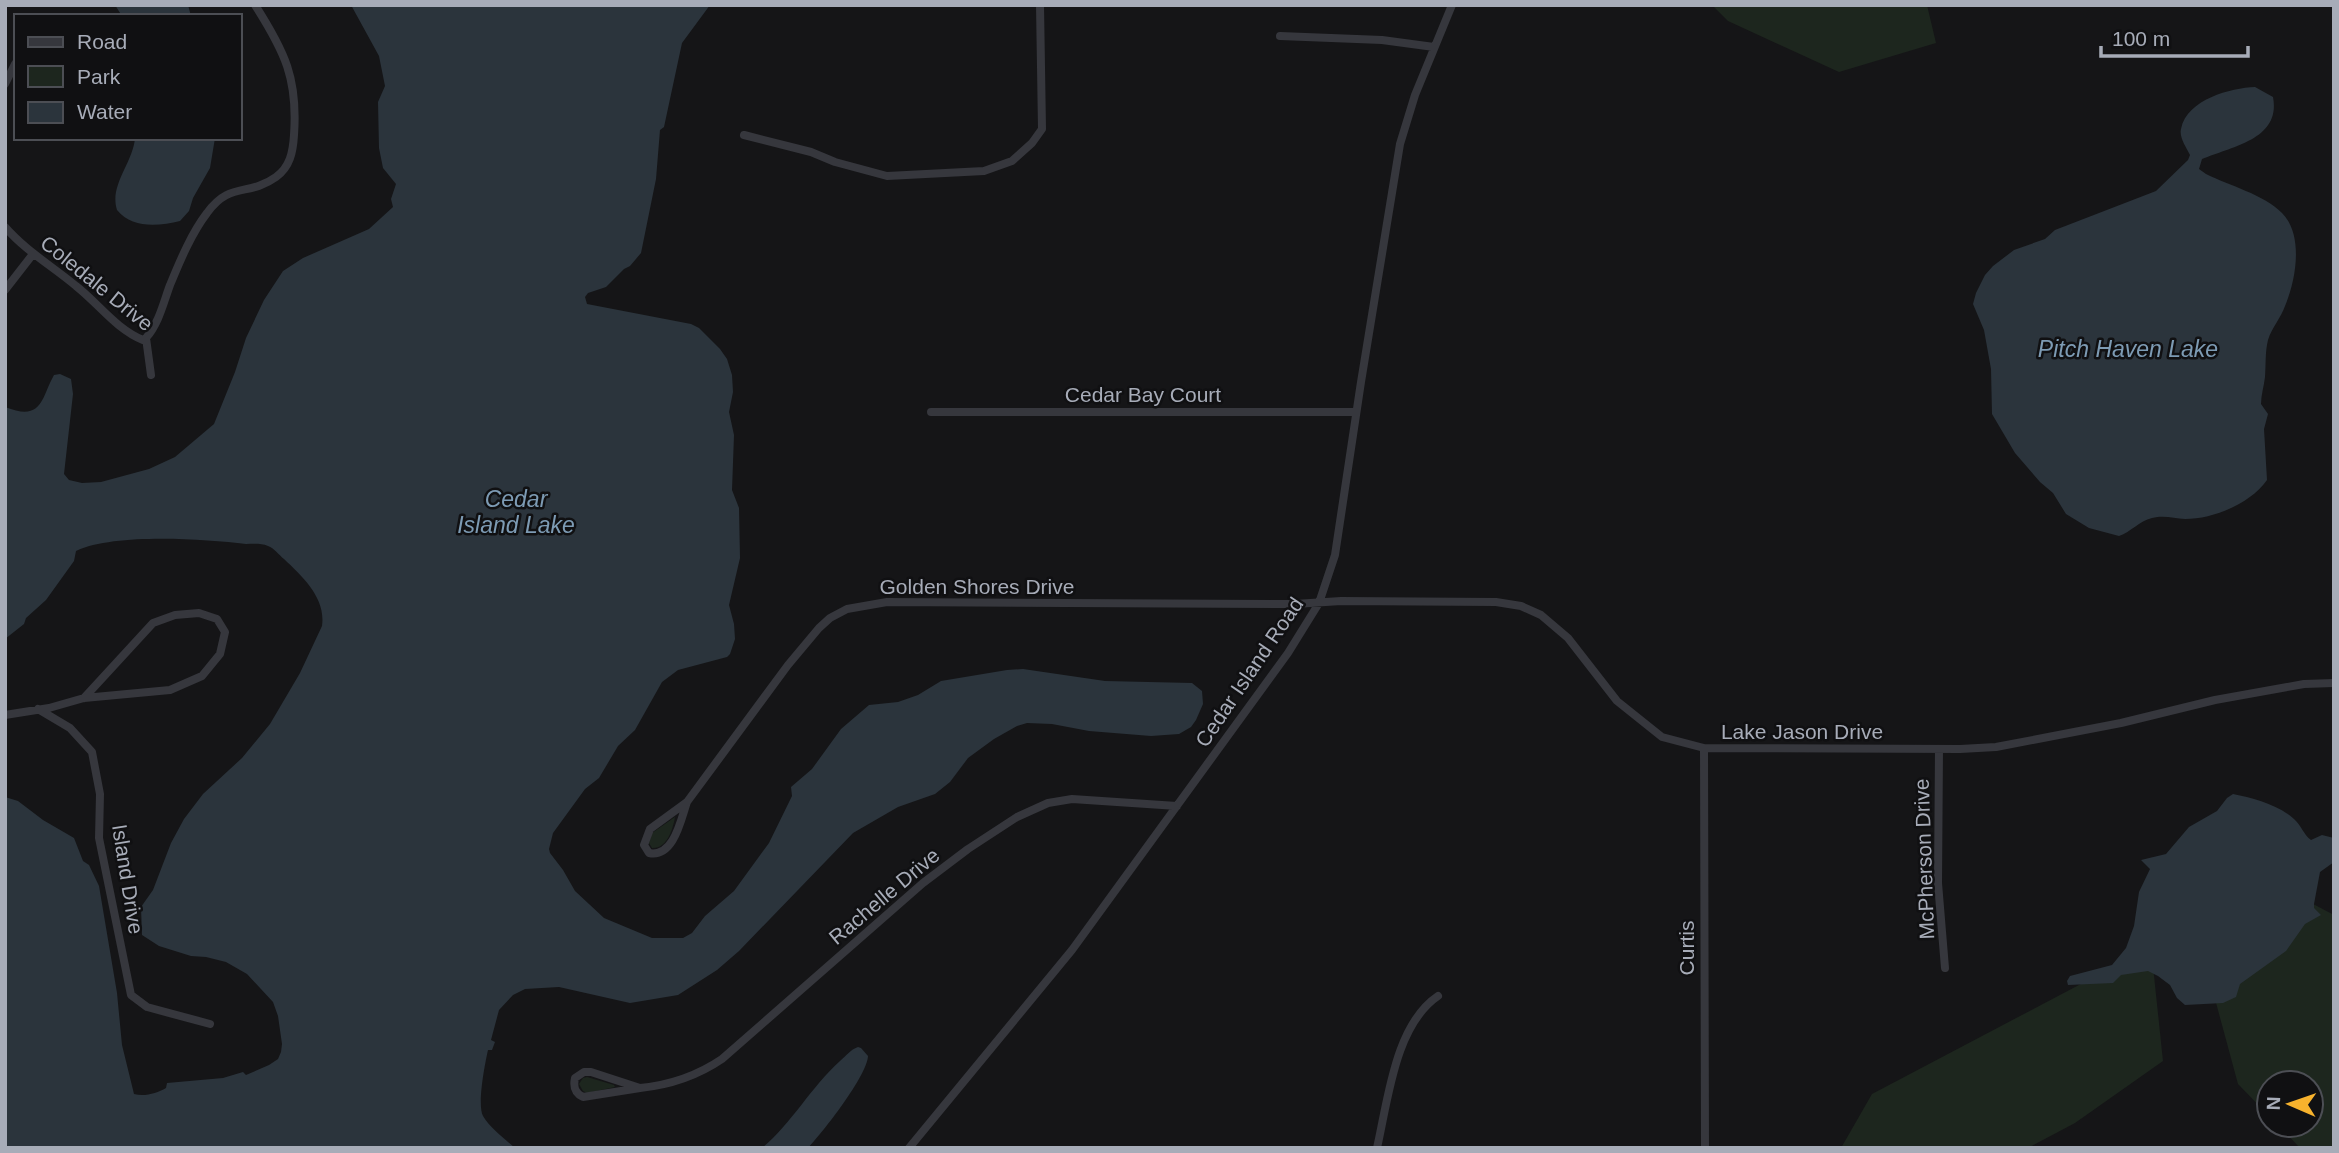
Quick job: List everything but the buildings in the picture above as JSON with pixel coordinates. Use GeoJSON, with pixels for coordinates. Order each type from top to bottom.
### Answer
{"type":"FeatureCollection","features":[{"type":"Feature","properties":{"kind":"street"},"geometry":{"type":"LineString","coordinates":[[146,338],[161,314],[177,268],[205,215],[220,198],[233,191],[259,187],[277,176],[290,162],[296,110],[293,83],[276,38],[255,5]]}},
{"type":"Feature","properties":{"kind":"street"},"geometry":{"type":"LineString","coordinates":[[744,135],[811,152],[835,162],[887,176],[984,171],[1012,161],[1032,143],[1042,129],[1040,5]]}},
{"type":"Feature","properties":{"kind":"street","name":"Cedar Island Road"},"geometry":{"type":"LineString","coordinates":[[909,1148],[1072,950],[1288,653],[1319,603],[1338,540],[1356,412],[1401,144],[1411,107],[1452,5]]}},
{"type":"Feature","properties":{"kind":"street"},"geometry":{"type":"LineString","coordinates":[[1280,36],[1382,40],[1434,47]]}},
{"type":"Feature","properties":{"kind":"street"},"geometry":{"type":"LineString","coordinates":[[5,84],[14,66]]}},
{"type":"Feature","properties":{"kind":"street","name":"Coledale Drive"},"geometry":{"type":"LineString","coordinates":[[5,227],[18,242],[78,287],[131,335],[144,340],[146,338],[151,375]]}},
{"type":"Feature","properties":{"kind":"street"},"geometry":{"type":"LineString","coordinates":[[5,290],[33,254]]}},
{"type":"Feature","properties":{"kind":"street","name":"Cedar Bay Court"},"geometry":{"type":"LineString","coordinates":[[931,412],[1356,412]]}},
{"type":"Feature","properties":{"kind":"street","name":"Lake Jason Drive"},"geometry":{"type":"LineString","coordinates":[[1319,603],[1473,600],[1521,606],[1541,615],[1568,638],[1617,701],[1662,737],[1704,748],[1997,747],[2121,723],[2227,698],[2304,684],[2334,683]]}},
{"type":"Feature","properties":{"kind":"street","name":"Golden Shores Drive"},"geometry":{"type":"LineString","coordinates":[[687,802],[648,831],[644,842],[649,853],[660,853],[669,846],[687,802],[809,639],[830,618],[853,607],[887,602],[1319,603]]}},
{"type":"Feature","properties":{"kind":"street"},"geometry":{"type":"LineString","coordinates":[[5,715],[84,698],[170,690],[202,676],[220,654],[225,632],[217,619],[199,612],[174,615],[153,623],[84,698]]}},
{"type":"Feature","properties":{"kind":"street","name":"Island Drive"},"geometry":{"type":"LineString","coordinates":[[38,709],[70,728],[92,752],[100,794],[99,838],[131,995],[147,1007],[210,1024]]}},
{"type":"Feature","properties":{"kind":"street","name":"Curtis"},"geometry":{"type":"LineString","coordinates":[[1704,748],[1705,1148]]}},
{"type":"Feature","properties":{"kind":"street","name":"McPherson Drive"},"geometry":{"type":"LineString","coordinates":[[1939,749],[1938,883],[1945,968]]}},
{"type":"Feature","properties":{"kind":"street","name":"Rachelle Drive"},"geometry":{"type":"LineString","coordinates":[[640,1088],[587,1071],[578,1075],[574,1082],[577,1093],[587,1097],[666,1084],[690,1077],[722,1059],[923,883],[1017,817],[1048,803],[1066,799],[1177,806]]}},
{"type":"Feature","properties":{"kind":"street"},"geometry":{"type":"LineString","coordinates":[[1377,1148],[1406,1038],[1416,1017],[1438,996]]}},
{"type":"Feature","properties":{"kind":"green space"},"geometry":{"type":"Polygon","coordinates":[[[1712,5],[1927,5],[1936,43],[1839,72],[1728,21],[1712,5]]]}},
{"type":"Feature","properties":{"kind":"green space"},"geometry":{"type":"Polygon","coordinates":[[[675,817],[665,842],[652,848],[649,843],[652,833],[675,817]]]}},
{"type":"Feature","properties":{"kind":"green space"},"geometry":{"type":"Polygon","coordinates":[[[2298,896],[2334,915],[2334,1147],[2300,1148],[2291,1139],[2325,1139],[2325,1069],[2255,1069],[2255,1102],[2238,1084],[2212,988],[2298,896]]]}},
{"type":"Feature","properties":{"kind":"green space"},"geometry":{"type":"Polygon","coordinates":[[[2151,947],[2163,1061],[2075,1123],[2028,1148],[1841,1148],[1872,1094],[2151,947]]]}},
{"type":"Feature","properties":{"kind":"green space"},"geometry":{"type":"Polygon","coordinates":[[[587,1077],[615,1087],[587,1093],[579,1084],[587,1077]]]}},
{"type":"Feature","properties":{"kind":"water"},"geometry":{"type":"Polygon","coordinates":[[[115,5],[188,5],[190,14],[121,14],[115,5]]]}},
{"type":"Feature","properties":{"kind":"water","name":"Cedar Island Lake"},"geometry":{"type":"Polygon","coordinates":[[[351,5],[710,5],[682,43],[664,127],[660,130],[656,179],[641,253],[606,287],[588,293],[585,297],[587,304],[691,324],[699,328],[727,359],[733,392],[729,412],[734,435],[732,490],[739,508],[740,558],[729,605],[735,639],[727,657],[678,670],[662,682],[635,730],[618,746],[599,778],[585,789],[553,833],[550,853],[575,891],[604,918],[652,938],[683,938],[692,933],[705,916],[734,891],[769,843],[792,796],[791,787],[812,769],[841,729],[869,705],[898,702],[918,695],[941,681],[1023,669],[1105,681],[1192,683],[1202,691],[1203,704],[1191,727],[1179,734],[1151,736],[1089,731],[1052,724],[1027,723],[1017,726],[968,758],[950,782],[935,794],[898,807],[853,833],[739,951],[717,970],[678,995],[630,1003],[559,987],[525,989],[513,995],[499,1010],[491,1040],[495,1042],[492,1050],[488,1050],[481,1111],[486,1120],[515,1148],[5,1148],[5,797],[18,801],[74,838],[83,861],[89,865],[99,886],[117,993],[122,1045],[134,1094],[155,1093],[166,1088],[167,1083],[223,1078],[243,1072],[246,1075],[269,1065],[278,1059],[281,1052],[278,1016],[273,1002],[247,974],[226,962],[191,956],[159,946],[142,935],[141,907],[153,890],[171,843],[184,819],[203,794],[242,758],[270,724],[300,673],[322,626],[317,597],[299,573],[265,545],[183,539],[113,542],[76,551],[74,561],[46,600],[26,618],[24,624],[5,639],[5,407],[17,411],[34,410],[43,399],[54,375],[60,374],[71,379],[73,394],[64,474],[69,480],[82,483],[101,482],[149,469],[175,457],[214,424],[246,338],[264,300],[283,271],[303,258],[369,229],[393,207],[391,199],[396,184],[383,168],[379,148],[378,102],[385,86],[379,56],[351,5]]]}},
{"type":"Feature","properties":{"kind":"water","name":"Pitch Haven Lake"},"geometry":{"type":"Polygon","coordinates":[[[2255,87],[2273,97],[2274,111],[2270,123],[2252,139],[2202,159],[2199,169],[2274,206],[2289,222],[2296,245],[2295,271],[2289,295],[2266,349],[2261,404],[2268,414],[2264,429],[2267,480],[2260,489],[2241,503],[2219,513],[2185,519],[2152,518],[2119,536],[2089,528],[2066,514],[2053,493],[2015,453],[1992,414],[1991,369],[1984,330],[1973,304],[1976,293],[1985,275],[2014,250],[2045,239],[2055,230],[2156,191],[2188,160],[2190,155],[2183,142],[2181,129],[2192,110],[2211,97],[2255,87]]]}},
{"type":"Feature","properties":{"kind":"water"},"geometry":{"type":"Polygon","coordinates":[[[135,140],[215,140],[210,168],[193,198],[189,211],[180,221],[155,225],[138,223],[117,210],[116,192],[135,140]]]}},
{"type":"Feature","properties":{"kind":"water"},"geometry":{"type":"Polygon","coordinates":[[[2233,794],[2257,800],[2288,814],[2311,840],[2322,835],[2334,838],[2334,862],[2320,872],[2314,904],[2314,908],[2321,915],[2305,924],[2286,951],[2240,984],[2236,997],[2223,1003],[2185,1005],[2177,998],[2170,985],[2148,971],[2121,975],[2113,983],[2068,985],[2070,976],[2112,965],[2126,948],[2134,926],[2139,892],[2150,869],[2141,860],[2166,854],[2189,827],[2217,811],[2233,794]]]}},
{"type":"Feature","properties":{"kind":"water"},"geometry":{"type":"Polygon","coordinates":[[[858,1047],[868,1056],[866,1065],[853,1090],[808,1148],[762,1148],[783,1128],[830,1071],[858,1047]]]}}]}
